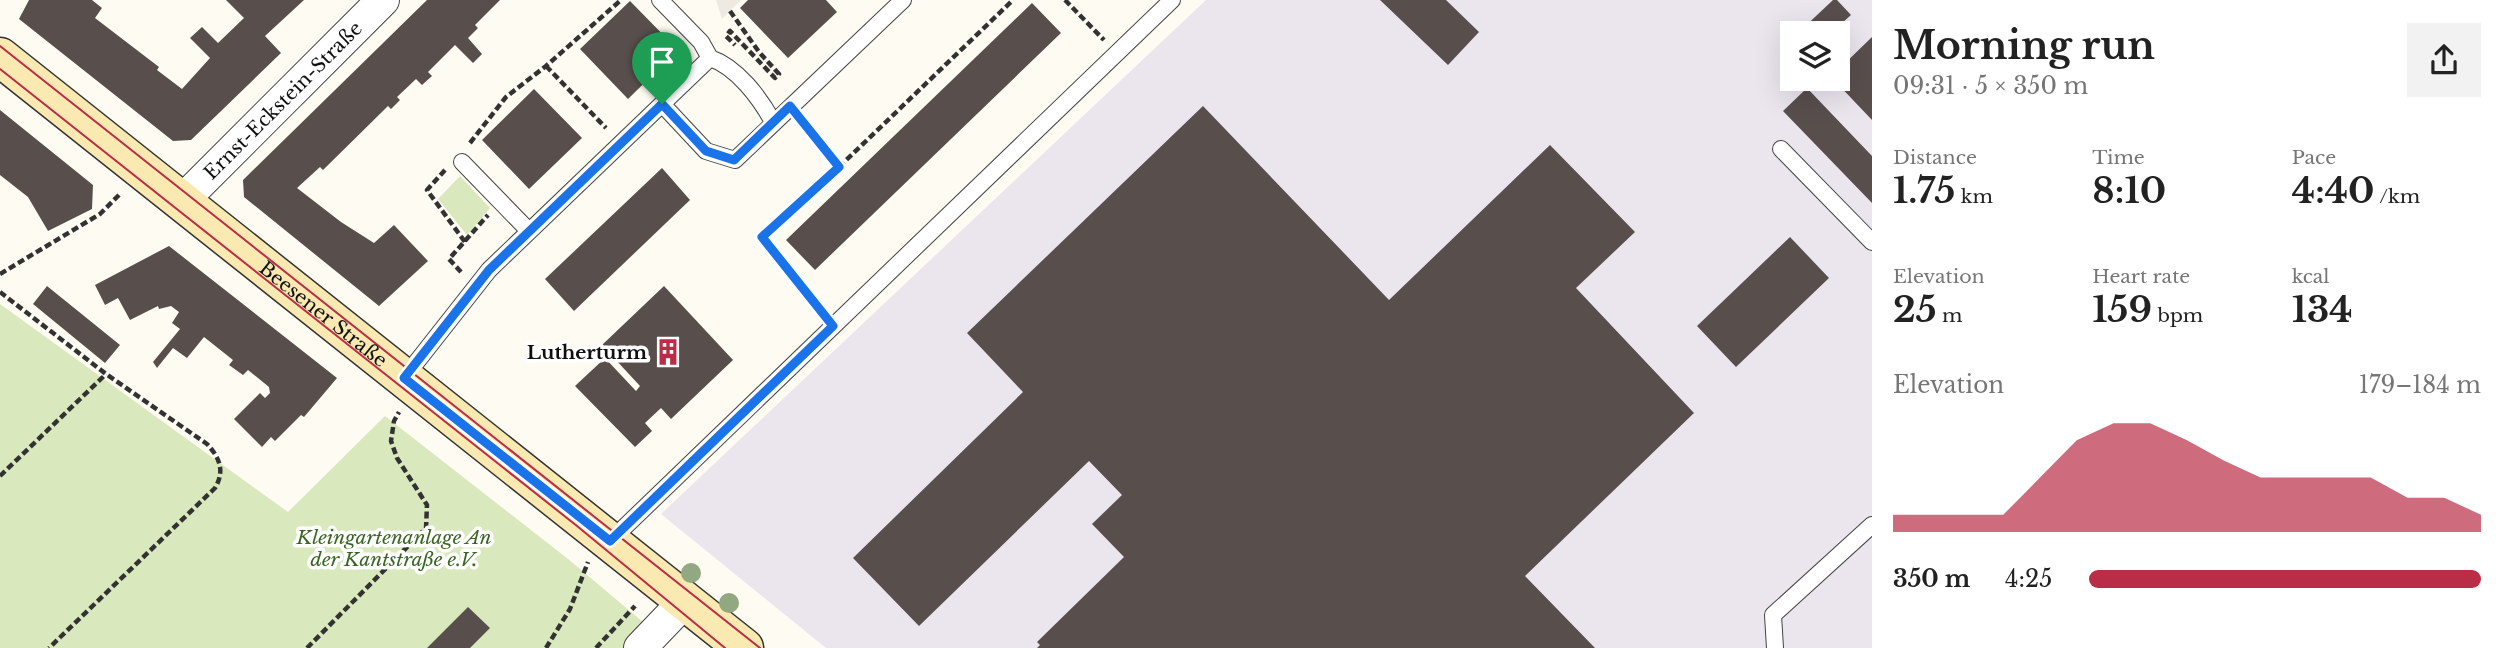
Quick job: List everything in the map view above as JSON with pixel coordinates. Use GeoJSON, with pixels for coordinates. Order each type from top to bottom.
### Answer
{"type":"FeatureCollection","features":[{"type":"Feature","properties":{"kind":"street","name":"Ernst-Eckstein-Straße"},"geometry":{"type":"LineString","coordinates":[[181,202],[383,0]]}},
{"type":"Feature","properties":{"kind":"street","name":"Beesener Straße"},"geometry":{"type":"LineString","coordinates":[[0,57],[607,542],[744,648]]}},
{"type":"Feature","properties":{"kind":"street"},"geometry":{"type":"LineString","coordinates":[[640,648],[685,601]]}},
{"type":"Feature","properties":{"kind":"lane"},"geometry":{"type":"LineString","coordinates":[[660,0],[701,42],[710,58],[723,62],[762,102],[773,122]]}},
{"type":"Feature","properties":{"kind":"lane"},"geometry":{"type":"LineString","coordinates":[[662,104],[706,151],[734,160],[902,0]]}},
{"type":"Feature","properties":{"kind":"lane"},"geometry":{"type":"LineString","coordinates":[[607,542],[1172,0]]}},
{"type":"Feature","properties":{"kind":"lane"},"geometry":{"type":"LineString","coordinates":[[408,382],[475,287],[710,58]]}},
{"type":"Feature","properties":{"kind":"lane"},"geometry":{"type":"LineString","coordinates":[[1781,149],[1872,243]]}},
{"type":"Feature","properties":{"kind":"lane"},"geometry":{"type":"LineString","coordinates":[[459,159],[530,231]]}},
{"type":"Feature","properties":{"kind":"lane"},"geometry":{"type":"LineString","coordinates":[[1775,648],[1773,615],[1872,524]]}},
{"type":"Feature","properties":{"kind":"path"},"geometry":{"type":"LineString","coordinates":[[466,242],[427,191],[459,159],[506,97],[621,0]]}},
{"type":"Feature","properties":{"kind":"path"},"geometry":{"type":"LineString","coordinates":[[833,326],[762,237],[1013,0]]}},
{"type":"Feature","properties":{"kind":"path"},"geometry":{"type":"LineString","coordinates":[[1065,0],[1116,54]]}},
{"type":"Feature","properties":{"kind":"path"},"geometry":{"type":"LineString","coordinates":[[730,11],[759,52],[779,74],[775,78],[730,31],[726,36],[790,106],[839,167]]}},
{"type":"Feature","properties":{"kind":"path"},"geometry":{"type":"LineString","coordinates":[[546,66],[620,144]]}},
{"type":"Feature","properties":{"kind":"path"},"geometry":{"type":"LineString","coordinates":[[0,274],[100,214],[143,172]]}},
{"type":"Feature","properties":{"kind":"path"},"geometry":{"type":"LineString","coordinates":[[475,287],[449,259],[491,212]]}},
{"type":"Feature","properties":{"kind":"path"},"geometry":{"type":"LineString","coordinates":[[0,292],[106,374],[207,444],[217,455],[221,466],[220,478],[215,488],[49,648]]}},
{"type":"Feature","properties":{"kind":"path"},"geometry":{"type":"LineString","coordinates":[[0,476],[106,374]]}},
{"type":"Feature","properties":{"kind":"path"},"geometry":{"type":"LineString","coordinates":[[307,648],[426,528],[427,505],[397,458],[391,441],[408,382]]}},
{"type":"Feature","properties":{"kind":"path"},"geometry":{"type":"LineString","coordinates":[[546,648],[569,608],[585,566],[607,542]]}},
{"type":"Feature","properties":{"kind":"path"},"geometry":{"type":"LineString","coordinates":[[596,648],[635,606]]}},
{"type":"Feature","properties":{"kind":"shaded area"},"geometry":{"type":"Polygon","coordinates":[[[716,0],[741,0],[722,19],[716,0]]]}},
{"type":"Feature","properties":{"kind":"shaded area"},"geometry":{"type":"Polygon","coordinates":[[[1206,0],[1872,0],[1872,648],[826,648],[661,514],[1206,0]]]}},
{"type":"Feature","properties":{"kind":"green space"},"geometry":{"type":"Polygon","coordinates":[[[460,176],[490,208],[467,235],[438,199],[460,176]]]}},
{"type":"Feature","properties":{"kind":"green space","name":"Kleingartenanlage An der Kantstraße e.V."},"geometry":{"type":"Polygon","coordinates":[[[0,304],[288,512],[385,416],[568,559],[649,627],[630,648],[0,648],[0,304]]]}},
{"type":"Feature","properties":{"kind":"building"},"geometry":{"type":"Polygon","coordinates":[[[29,0],[92,0],[102,8],[95,18],[159,67],[157,70],[182,89],[210,58],[190,38],[202,27],[218,43],[244,18],[226,0],[304,0],[265,36],[281,53],[191,140],[173,141],[19,19],[29,0]]]}},
{"type":"Feature","properties":{"kind":"building"},"geometry":{"type":"Polygon","coordinates":[[[427,0],[500,0],[475,25],[478,28],[468,38],[482,54],[473,63],[455,45],[428,72],[432,76],[422,85],[416,79],[397,97],[400,100],[391,109],[388,106],[323,170],[320,167],[297,188],[374,243],[394,225],[428,261],[379,306],[244,197],[243,180],[427,0]]]}},
{"type":"Feature","properties":{"kind":"building"},"geometry":{"type":"Polygon","coordinates":[[[748,0],[826,0],[837,12],[788,58],[740,8],[748,0]]]}},
{"type":"Feature","properties":{"kind":"building"},"geometry":{"type":"Polygon","coordinates":[[[1380,0],[1446,0],[1479,32],[1448,65],[1380,0]]]}},
{"type":"Feature","properties":{"kind":"building"},"geometry":{"type":"Polygon","coordinates":[[[1833,0],[1837,0],[1851,15],[1844,21],[1811,21],[1833,0]]]}},
{"type":"Feature","properties":{"kind":"building"},"geometry":{"type":"Polygon","coordinates":[[[630,1],[678,50],[628,99],[580,49],[630,1]]]}},
{"type":"Feature","properties":{"kind":"building"},"geometry":{"type":"Polygon","coordinates":[[[1032,3],[1061,33],[815,270],[786,240],[1032,3]]]}},
{"type":"Feature","properties":{"kind":"building"},"geometry":{"type":"Polygon","coordinates":[[[1872,37],[1872,120],[1844,91],[1850,91],[1850,58],[1872,37]]]}},
{"type":"Feature","properties":{"kind":"building"},"geometry":{"type":"Polygon","coordinates":[[[534,89],[582,138],[529,189],[482,140],[534,89]]]}},
{"type":"Feature","properties":{"kind":"building"},"geometry":{"type":"Polygon","coordinates":[[[1804,91],[1810,91],[1872,156],[1872,203],[1783,111],[1804,91]]]}},
{"type":"Feature","properties":{"kind":"building"},"geometry":{"type":"Polygon","coordinates":[[[1203,106],[1389,300],[1550,145],[1635,232],[1576,288],[1694,413],[1525,576],[1595,648],[1037,648],[1040,645],[1037,642],[1124,557],[1092,524],[1122,495],[1089,461],[919,626],[853,558],[1023,392],[967,333],[1203,106]]]}},
{"type":"Feature","properties":{"kind":"building"},"geometry":{"type":"Polygon","coordinates":[[[0,110],[93,185],[92,209],[48,231],[28,197],[0,175],[0,110]]]}},
{"type":"Feature","properties":{"kind":"building"},"geometry":{"type":"Polygon","coordinates":[[[662,168],[690,200],[574,311],[545,279],[662,168]]]}},
{"type":"Feature","properties":{"kind":"building"},"geometry":{"type":"Polygon","coordinates":[[[1790,237],[1829,278],[1736,367],[1697,326],[1790,237]]]}},
{"type":"Feature","properties":{"kind":"building"},"geometry":{"type":"Polygon","coordinates":[[[169,246],[337,378],[304,417],[301,415],[275,441],[271,437],[262,447],[234,419],[260,393],[265,398],[270,393],[269,387],[248,370],[243,375],[229,365],[233,360],[204,337],[187,358],[173,348],[157,368],[153,362],[180,329],[172,323],[179,312],[171,306],[159,309],[158,306],[130,320],[118,298],[105,305],[95,285],[169,246]]]}},
{"type":"Feature","properties":{"kind":"building"},"geometry":{"type":"Polygon","coordinates":[[[47,286],[120,345],[105,363],[33,304],[47,286]]]}},
{"type":"Feature","properties":{"kind":"building","name":"Lutherturm"},"geometry":{"type":"Polygon","coordinates":[[[664,286],[733,360],[671,419],[661,408],[645,423],[652,431],[635,447],[575,386],[605,358],[636,391],[640,386],[602,345],[664,286]]]}},
{"type":"Feature","properties":{"kind":"building"},"geometry":{"type":"Polygon","coordinates":[[[468,607],[490,628],[470,648],[427,648],[468,607]]]}},
{"type":"Feature","properties":{"kind":"tram line"},"geometry":{"type":"LineString","coordinates":[[0,46],[760,648]]}},
{"type":"Feature","properties":{"kind":"tram line"},"geometry":{"type":"LineString","coordinates":[[0,69],[577,526],[725,648]]}},
{"type":"Feature","properties":{"kind":"place","name":"Lutherturm"},"geometry":{"type":"Point","coordinates":[668,352]}},
{"type":"Feature","properties":{"kind":"route"},"geometry":{"type":"LineString","coordinates":[[662,104],[706,151],[734,160],[790,106],[839,167],[762,237],[833,326],[610,541],[404,378],[489,270],[662,104]]}}]}
